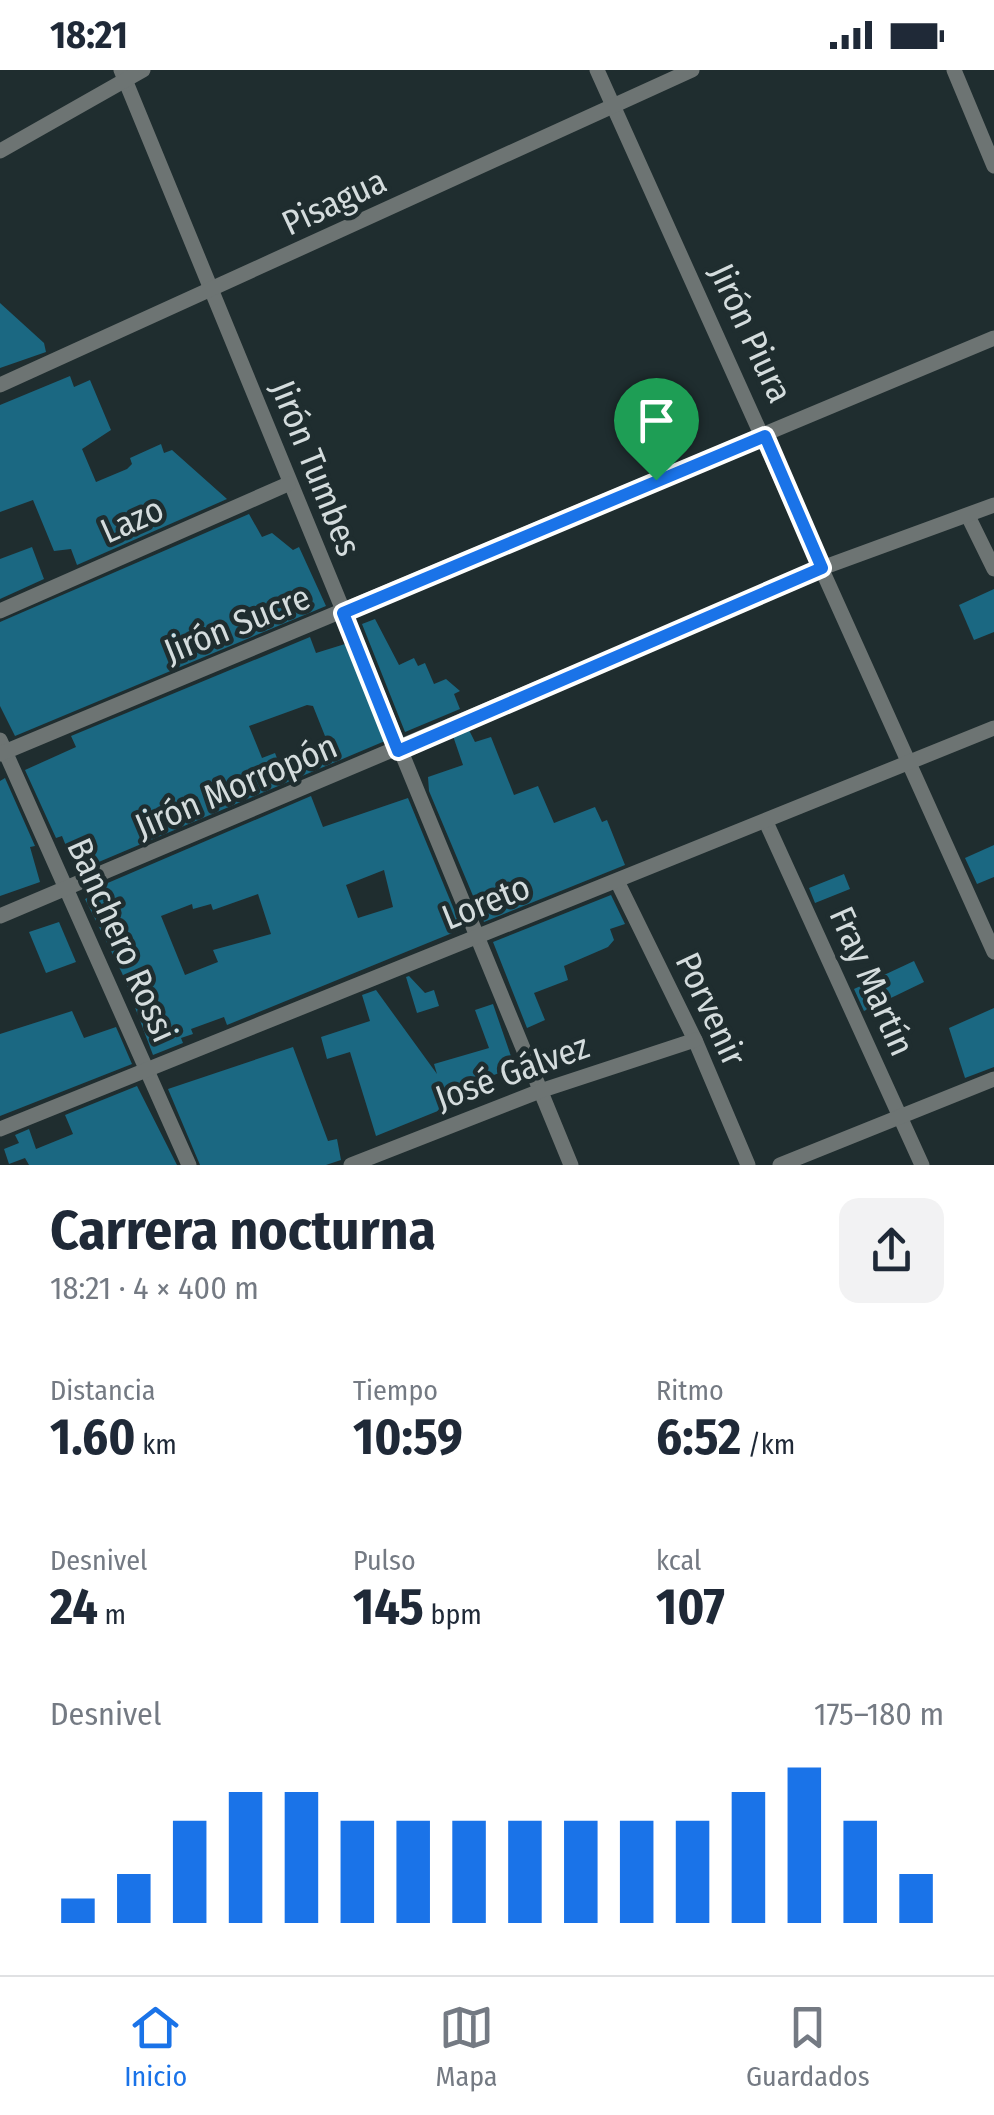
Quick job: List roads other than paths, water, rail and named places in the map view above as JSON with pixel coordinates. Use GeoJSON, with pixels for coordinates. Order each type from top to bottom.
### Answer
{"type":"FeatureCollection","features":[{"type":"Feature","properties":{"kind":"street"},"geometry":{"type":"LineString","coordinates":[[0,151],[123,75],[144,70]]}},
{"type":"Feature","properties":{"kind":"street","name":"Jirón Piura"},"geometry":{"type":"LineString","coordinates":[[597,70],[992,942]]}},
{"type":"Feature","properties":{"kind":"street","name":"Pisagua"},"geometry":{"type":"LineString","coordinates":[[0,385],[692,70]]}},
{"type":"Feature","properties":{"kind":"street"},"geometry":{"type":"LineString","coordinates":[[954,70],[994,166]]}},
{"type":"Feature","properties":{"kind":"street","name":"Jirón Tumbes"},"geometry":{"type":"LineString","coordinates":[[123,75],[571,1165]]}},
{"type":"Feature","properties":{"kind":"street","name":"Jirón Sucre"},"geometry":{"type":"LineString","coordinates":[[2,748],[343,613],[994,338]]}},
{"type":"Feature","properties":{"kind":"street","name":"Lazo"},"geometry":{"type":"LineString","coordinates":[[0,610],[288,484]]}},
{"type":"Feature","properties":{"kind":"street","name":"Jirón Morropón"},"geometry":{"type":"LineString","coordinates":[[0,916],[398,751],[822,568],[994,505]]}},
{"type":"Feature","properties":{"kind":"street"},"geometry":{"type":"LineString","coordinates":[[968,516],[994,568]]}},
{"type":"Feature","properties":{"kind":"street","name":"Loreto"},"geometry":{"type":"LineString","coordinates":[[0,1129],[994,728]]}},
{"type":"Feature","properties":{"kind":"street","name":"Banchero Rossi"},"geometry":{"type":"LineString","coordinates":[[2,748],[190,1165]]}},
{"type":"Feature","properties":{"kind":"street","name":"Fray Martín"},"geometry":{"type":"LineString","coordinates":[[766,822],[922,1165]]}},
{"type":"Feature","properties":{"kind":"street","name":"Porvenir"},"geometry":{"type":"LineString","coordinates":[[617,881],[695,1040],[748,1165]]}},
{"type":"Feature","properties":{"kind":"street","name":"José Gálvez"},"geometry":{"type":"LineString","coordinates":[[351,1165],[540,1091],[695,1040]]}},
{"type":"Feature","properties":{"kind":"street"},"geometry":{"type":"LineString","coordinates":[[780,1165],[994,1079]]}}]}
